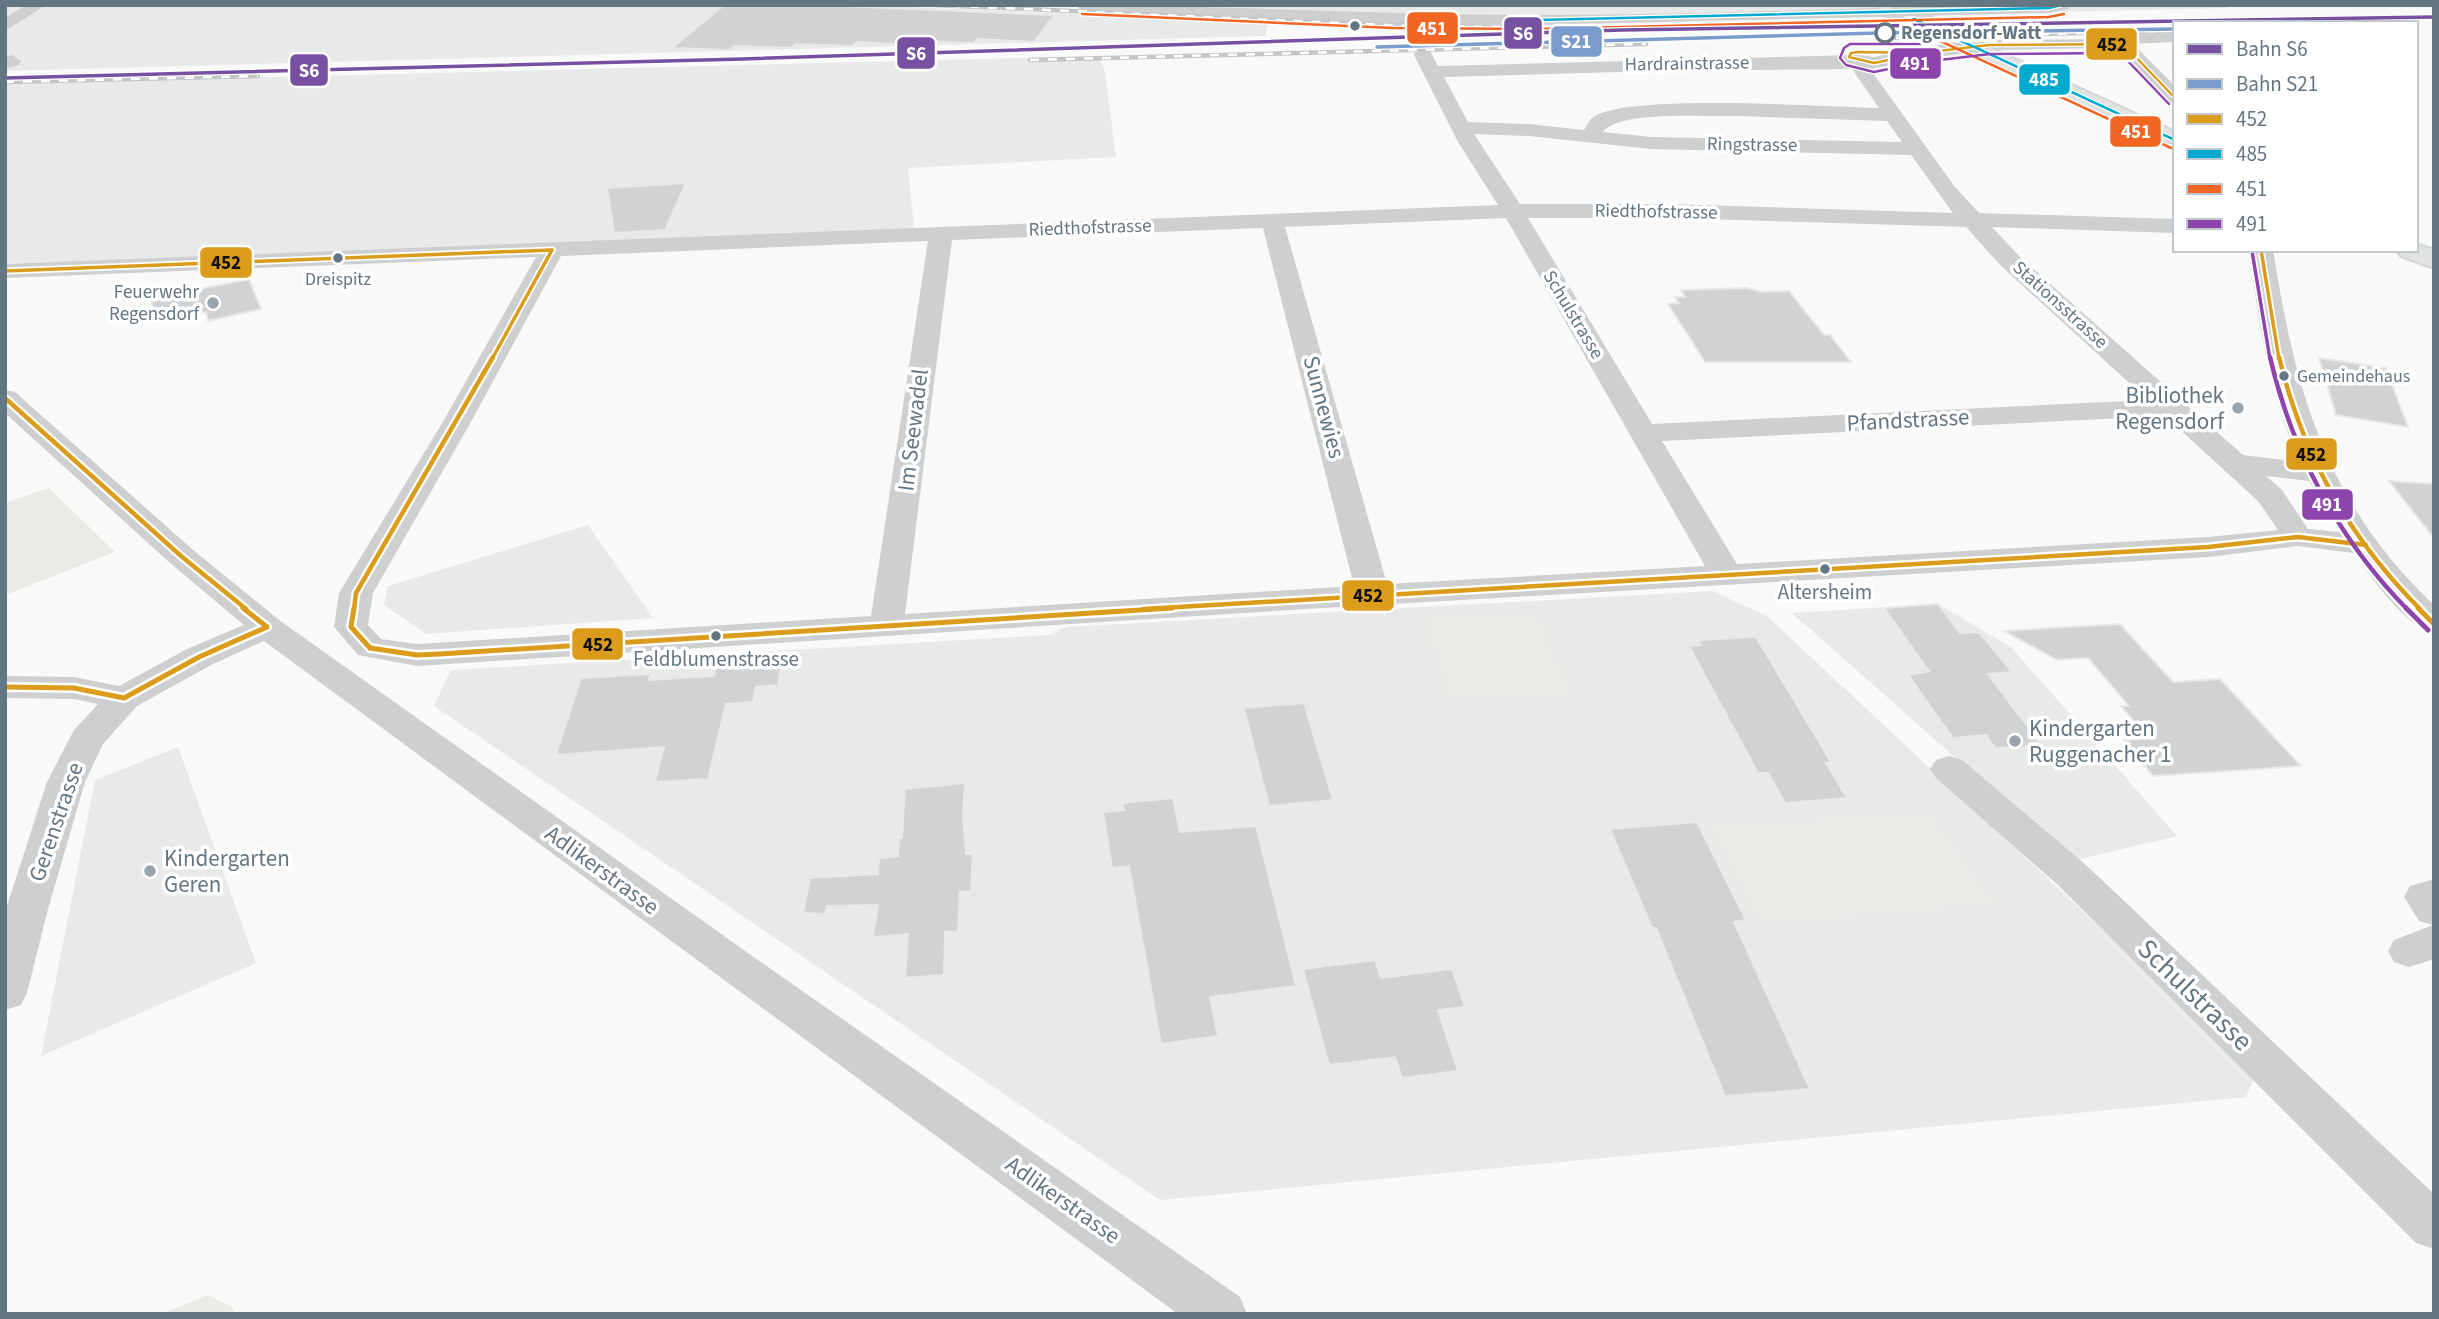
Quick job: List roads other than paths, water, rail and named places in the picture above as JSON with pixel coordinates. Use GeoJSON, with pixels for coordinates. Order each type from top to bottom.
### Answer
{"type":"FeatureCollection","features":[{"type":"Feature","properties":{"kind":"main road"},"geometry":{"type":"LineString","coordinates":[[1991,54],[2168,136]]}},
{"type":"Feature","properties":{"kind":"main road"},"geometry":{"type":"LineString","coordinates":[[2415,252],[2434,260]]}},
{"type":"Feature","properties":{"kind":"street"},"geometry":{"type":"LineString","coordinates":[[5,26],[38,5]]}},
{"type":"Feature","properties":{"kind":"street"},"geometry":{"type":"LineString","coordinates":[[1082,5],[1536,13],[2049,8],[2062,5]]}},
{"type":"Feature","properties":{"kind":"street","name":"Hardrainstrasse"},"geometry":{"type":"LineString","coordinates":[[1427,63],[1885,62],[1922,53],[1989,45],[2116,44],[2129,37],[2173,37]]}},
{"type":"Feature","properties":{"kind":"street"},"geometry":{"type":"LineString","coordinates":[[2116,44],[2129,50],[2173,96]]}},
{"type":"Feature","properties":{"kind":"street","name":"Stationsstrasse"},"geometry":{"type":"LineString","coordinates":[[1858,61],[1917,149],[1970,220],[2011,262],[2271,496],[2298,537]]}},
{"type":"Feature","properties":{"kind":"street","name":"Schulstrasse"},"geometry":{"type":"LineString","coordinates":[[1427,63],[1468,142],[1513,211],[1726,574]]}},
{"type":"Feature","properties":{"kind":"street","name":"Ringstrasse"},"geometry":{"type":"LineString","coordinates":[[1588,138],[1600,121],[1632,112],[1736,110],[1894,115]]}},
{"type":"Feature","properties":{"kind":"street","name":"Ringstrasse"},"geometry":{"type":"LineString","coordinates":[[1462,128],[1529,130],[1651,143],[1917,149]]}},
{"type":"Feature","properties":{"kind":"street","name":"Riedthofstrasse"},"geometry":{"type":"LineString","coordinates":[[5,271],[1513,211],[1671,211],[2173,226]]}},
{"type":"Feature","properties":{"kind":"street","name":"Sunnewies"},"geometry":{"type":"LineString","coordinates":[[1272,220],[1373,595]]}},
{"type":"Feature","properties":{"kind":"street","name":"Im Seewadel"},"geometry":{"type":"LineString","coordinates":[[887,626],[941,234]]}},
{"type":"Feature","properties":{"kind":"street"},"geometry":{"type":"LineString","coordinates":[[552,250],[458,420],[356,593],[351,628],[370,648],[440,654],[1373,595],[2195,548],[2298,537],[2366,545]]}},
{"type":"Feature","properties":{"kind":"street"},"geometry":{"type":"LineString","coordinates":[[2261,252],[2282,371],[2294,412],[2318,473],[2383,569],[2434,624]]}},
{"type":"Feature","properties":{"kind":"street","name":"Adlikerstrasse"},"geometry":{"type":"LineString","coordinates":[[5,398],[181,556],[267,627],[1221,1314]]}},
{"type":"Feature","properties":{"kind":"street","name":"Pfandstrasse"},"geometry":{"type":"LineString","coordinates":[[1643,433],[2173,407]]}},
{"type":"Feature","properties":{"kind":"street"},"geometry":{"type":"LineString","coordinates":[[2235,463],[2318,473]]}},
{"type":"Feature","properties":{"kind":"street","name":"Gerenstrasse"},"geometry":{"type":"LineString","coordinates":[[5,993],[27,909],[66,782],[87,739],[124,698],[199,657],[267,627]]}},
{"type":"Feature","properties":{"kind":"street"},"geometry":{"type":"LineString","coordinates":[[5,687],[74,688],[124,698]]}},
{"type":"Feature","properties":{"kind":"street","name":"Schulstrasse"},"geometry":{"type":"LineString","coordinates":[[1950,769],[2072,875],[2434,1227]]}},
{"type":"Feature","properties":{"kind":"street"},"geometry":{"type":"LineString","coordinates":[[2434,894],[2425,897],[2434,910]]}},
{"type":"Feature","properties":{"kind":"tunnel"},"geometry":{"type":"LineString","coordinates":[[1886,6],[1991,54]]}},
{"type":"Feature","properties":{"kind":"railway"},"geometry":{"type":"LineString","coordinates":[[934,5],[1410,26],[1518,27]]}},
{"type":"Feature","properties":{"kind":"railway"},"geometry":{"type":"LineString","coordinates":[[1896,38],[2158,31]]}},
{"type":"Feature","properties":{"kind":"railway"},"geometry":{"type":"LineString","coordinates":[[1030,60],[1646,44]]}},
{"type":"Feature","properties":{"kind":"railway"},"geometry":{"type":"LineString","coordinates":[[5,82],[258,76]]}},
{"type":"Feature","properties":{"kind":"rail line","name":"S6"},"geometry":{"type":"LineString","coordinates":[[2184,21],[2434,17]]}},
{"type":"Feature","properties":{"kind":"rail line","name":"S6"},"geometry":{"type":"LineString","coordinates":[[5,78],[743,59],[1622,30],[2173,21]]}},
{"type":"Feature","properties":{"kind":"rail line","name":"S21"},"geometry":{"type":"LineString","coordinates":[[1377,47],[1879,33],[2173,29]]}},
{"type":"Feature","properties":{"kind":"place","name":"Regensdorf-Watt"},"geometry":{"type":"Point","coordinates":[1885,33]}},
{"type":"Feature","properties":{"kind":"place","name":"Dreispitz"},"geometry":{"type":"Point","coordinates":[338,258]}},
{"type":"Feature","properties":{"kind":"place","name":"Feuerwehr Regensdorf"},"geometry":{"type":"Point","coordinates":[213,303]}},
{"type":"Feature","properties":{"kind":"place","name":"Gemeindehaus"},"geometry":{"type":"Point","coordinates":[2284,376]}},
{"type":"Feature","properties":{"kind":"place","name":"Bibliothek Regensdorf"},"geometry":{"type":"Point","coordinates":[2238,408]}},
{"type":"Feature","properties":{"kind":"place","name":"Altersheim"},"geometry":{"type":"Point","coordinates":[1825,569]}},
{"type":"Feature","properties":{"kind":"place","name":"Feldblumenstrasse"},"geometry":{"type":"Point","coordinates":[716,636]}},
{"type":"Feature","properties":{"kind":"place","name":"Kindergarten Ruggenacher 1"},"geometry":{"type":"Point","coordinates":[2015,741]}},
{"type":"Feature","properties":{"kind":"place","name":"Kindergarten Geren"},"geometry":{"type":"Point","coordinates":[150,871]}}]}
